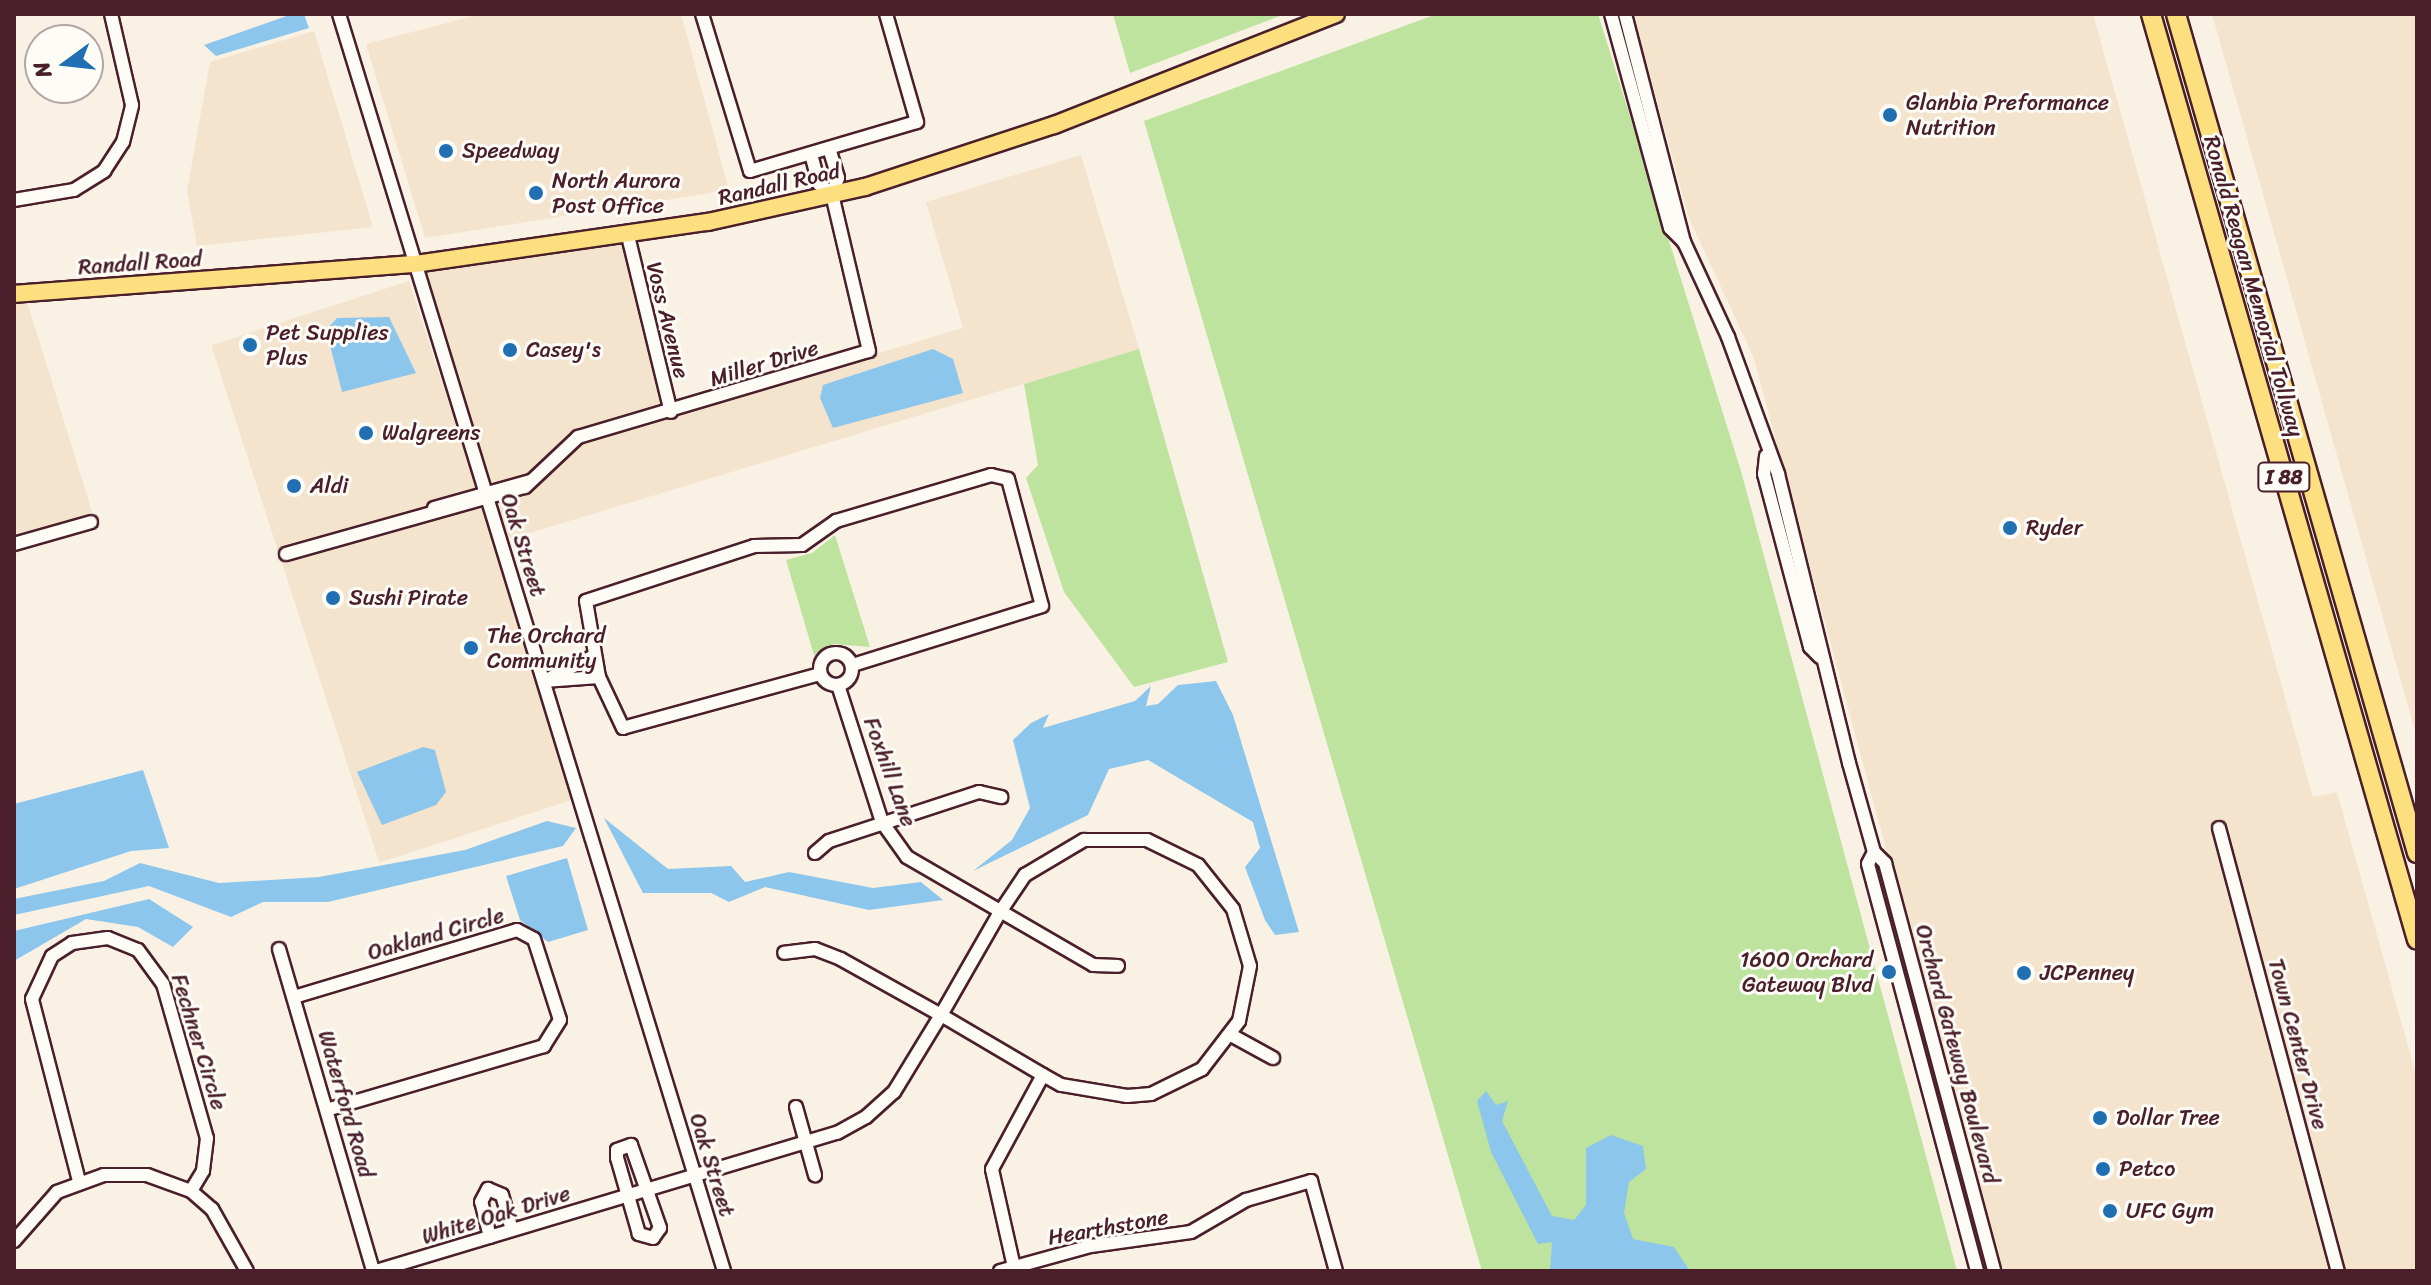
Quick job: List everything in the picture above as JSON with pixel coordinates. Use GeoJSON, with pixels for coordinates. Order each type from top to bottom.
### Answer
{"type":"FeatureCollection","features":[{"type":"Feature","properties":{"kind":"highway","name":"Ronald Reagan Memorial Tollway"},"geometry":{"type":"LineString","coordinates":[[2151,14],[2417,940]]}},
{"type":"Feature","properties":{"kind":"highway","name":"Ronald Reagan Memorial Tollway"},"geometry":{"type":"LineString","coordinates":[[2176,14],[2417,853]]}},
{"type":"Feature","properties":{"kind":"main road","name":"Randall Road"},"geometry":{"type":"LineString","coordinates":[[14,294],[415,264],[628,236],[832,194],[1054,125],[1336,14]]}},
{"type":"Feature","properties":{"kind":"street"},"geometry":{"type":"LineString","coordinates":[[14,200],[74,190],[104,171],[123,142],[132,105],[111,14]]}},
{"type":"Feature","properties":{"kind":"street","name":"Oak Street"},"geometry":{"type":"LineString","coordinates":[[339,14],[724,1271]]}},
{"type":"Feature","properties":{"kind":"street"},"geometry":{"type":"LineString","coordinates":[[702,14],[750,171],[917,122],[886,14]]}},
{"type":"Feature","properties":{"kind":"street","name":"Orchard Gateway Boulevard"},"geometry":{"type":"LineString","coordinates":[[1611,14],[1666,214],[1684,242],[1742,370],[1766,456],[1764,474],[1810,647],[1820,657],[1874,852],[1885,863],[1994,1271]]}},
{"type":"Feature","properties":{"kind":"street","name":"Orchard Gateway Boulevard"},"geometry":{"type":"LineString","coordinates":[[1625,14],[1684,242]]}},
{"type":"Feature","properties":{"kind":"street"},"geometry":{"type":"LineString","coordinates":[[811,154],[819,184],[832,194],[838,178],[829,148]]}},
{"type":"Feature","properties":{"kind":"street","name":"Miller Drive"},"geometry":{"type":"LineString","coordinates":[[286,554],[530,481],[578,437],[869,351],[832,194]]}},
{"type":"Feature","properties":{"kind":"street","name":"Voss Avenue"},"geometry":{"type":"LineString","coordinates":[[628,236],[671,412]]}},
{"type":"Feature","properties":{"kind":"street"},"geometry":{"type":"LineString","coordinates":[[820,674],[838,685],[852,665],[1042,606],[1008,479],[991,475],[836,521],[802,545],[754,546],[595,595],[585,613],[599,677],[617,723],[630,730],[820,674],[831,653],[852,665]]}},
{"type":"Feature","properties":{"kind":"street"},"geometry":{"type":"LineString","coordinates":[[14,544],[91,522]]}},
{"type":"Feature","properties":{"kind":"street"},"geometry":{"type":"LineString","coordinates":[[544,681],[594,656]]}},
{"type":"Feature","properties":{"kind":"street"},"geometry":{"type":"LineString","coordinates":[[544,681],[599,677]]}},
{"type":"Feature","properties":{"kind":"street","name":"Foxhill Lane"},"geometry":{"type":"LineString","coordinates":[[838,685],[882,822],[907,857],[1093,965],[1118,966]]}},
{"type":"Feature","properties":{"kind":"street"},"geometry":{"type":"LineString","coordinates":[[815,853],[882,822],[979,792],[1001,797]]}},
{"type":"Feature","properties":{"kind":"street","name":"Town Center Drive"},"geometry":{"type":"LineString","coordinates":[[2219,828],[2338,1271]]}},
{"type":"Feature","properties":{"kind":"street"},"geometry":{"type":"LineString","coordinates":[[784,953],[828,954],[1043,1075],[1093,1095],[1151,1094],[1202,1069],[1231,1035],[1246,995],[1244,938],[1220,885],[1172,849],[1147,840],[1084,840],[1025,875],[1000,912],[941,1015]]}},
{"type":"Feature","properties":{"kind":"street","name":"Orchard Gateway Boulevard"},"geometry":{"type":"LineString","coordinates":[[1874,852],[1868,864],[1977,1271]]}},
{"type":"Feature","properties":{"kind":"street","name":"Oakland Circle"},"geometry":{"type":"LineString","coordinates":[[294,997],[517,930],[534,939],[560,1020],[544,1046],[327,1110]]}},
{"type":"Feature","properties":{"kind":"street","name":"Fechner Circle"},"geometry":{"type":"LineString","coordinates":[[79,1181],[32,999],[52,956],[72,943],[108,938],[138,950],[163,984],[207,1138],[203,1171],[191,1191]]}},
{"type":"Feature","properties":{"kind":"street","name":"Waterford Road"},"geometry":{"type":"LineString","coordinates":[[279,949],[375,1271]]}},
{"type":"Feature","properties":{"kind":"street","name":"White Oak Drive"},"geometry":{"type":"LineString","coordinates":[[375,1271],[806,1143],[886,1103],[941,1015]]}},
{"type":"Feature","properties":{"kind":"street"},"geometry":{"type":"LineString","coordinates":[[1231,1035],[1273,1058]]}},
{"type":"Feature","properties":{"kind":"street"},"geometry":{"type":"LineString","coordinates":[[1014,1267],[992,1169],[1043,1075]]}},
{"type":"Feature","properties":{"kind":"street"},"geometry":{"type":"LineString","coordinates":[[796,1107],[815,1175]]}},
{"type":"Feature","properties":{"kind":"street"},"geometry":{"type":"LineString","coordinates":[[623,1146],[637,1152],[650,1190],[660,1228],[653,1238],[639,1234],[617,1158],[623,1146]]}},
{"type":"Feature","properties":{"kind":"street"},"geometry":{"type":"LineString","coordinates":[[14,1241],[36,1209],[79,1181],[125,1173],[191,1191],[228,1228],[247,1271]]}},
{"type":"Feature","properties":{"kind":"street","name":"Hearthstone"},"geometry":{"type":"LineString","coordinates":[[1000,1271],[1091,1246],[1165,1239],[1246,1200],[1311,1181],[1336,1271]]}},
{"type":"Feature","properties":{"kind":"street"},"geometry":{"type":"LineString","coordinates":[[490,1237],[481,1202],[488,1189],[502,1195],[512,1230]]}},
{"type":"Feature","properties":{"kind":"shaded area"},"geometry":{"type":"Polygon","coordinates":[[[481,14],[681,14],[729,190],[425,238],[366,44],[481,14]]]}},
{"type":"Feature","properties":{"kind":"shaded area"},"geometry":{"type":"Polygon","coordinates":[[[1633,14],[2093,14],[2313,797],[2337,792],[2417,1078],[2417,1271],[2000,1271],[1753,356],[1689,218],[1633,14]]]}},
{"type":"Feature","properties":{"kind":"shaded area"},"geometry":{"type":"Polygon","coordinates":[[[2212,14],[2417,14],[2417,738],[2212,14]]]}},
{"type":"Feature","properties":{"kind":"shaded area"},"geometry":{"type":"Polygon","coordinates":[[[314,31],[373,227],[197,246],[187,191],[210,62],[314,31]]]}},
{"type":"Feature","properties":{"kind":"shaded area"},"geometry":{"type":"Polygon","coordinates":[[[1081,155],[1139,349],[503,541],[490,500],[532,484],[576,442],[963,328],[926,202],[1081,155]]]}},
{"type":"Feature","properties":{"kind":"shaded area"},"geometry":{"type":"Polygon","coordinates":[[[626,239],[667,411],[580,433],[536,472],[486,485],[418,266],[626,239]]]}},
{"type":"Feature","properties":{"kind":"shaded area"},"geometry":{"type":"Polygon","coordinates":[[[409,281],[577,798],[379,863],[211,345],[409,281]]]}},
{"type":"Feature","properties":{"kind":"shaded area"},"geometry":{"type":"Polygon","coordinates":[[[25,295],[94,518],[14,541],[14,296],[25,295]]]}},
{"type":"Feature","properties":{"kind":"green space"},"geometry":{"type":"Polygon","coordinates":[[[1113,14],[1285,14],[1130,73],[1113,14]]]}},
{"type":"Feature","properties":{"kind":"green space"},"geometry":{"type":"Polygon","coordinates":[[[1437,14],[1598,14],[1741,471],[1957,1271],[1482,1271],[1144,121],[1437,14]]]}},
{"type":"Feature","properties":{"kind":"green space"},"geometry":{"type":"Polygon","coordinates":[[[1139,349],[1228,662],[1134,687],[1064,592],[1026,478],[1038,465],[1024,384],[1139,349]]]}},
{"type":"Feature","properties":{"kind":"green space"},"geometry":{"type":"Polygon","coordinates":[[[835,535],[870,647],[833,644],[814,655],[786,560],[812,553],[835,535]]]}},
{"type":"Feature","properties":{"kind":"green space"},"geometry":{"type":"Polygon","coordinates":[[[1905,960],[1950,1127],[1952,1157],[1899,962],[1905,960]]]}},
{"type":"Feature","properties":{"kind":"water"},"geometry":{"type":"Polygon","coordinates":[[[292,14],[304,14],[309,28],[216,56],[204,45],[292,14]]]}},
{"type":"Feature","properties":{"kind":"water"},"geometry":{"type":"Polygon","coordinates":[[[389,317],[416,373],[342,392],[326,330],[337,318],[389,317]]]}},
{"type":"Feature","properties":{"kind":"water"},"geometry":{"type":"Polygon","coordinates":[[[933,349],[953,359],[963,393],[833,428],[820,398],[823,385],[933,349]]]}},
{"type":"Feature","properties":{"kind":"water"},"geometry":{"type":"Polygon","coordinates":[[[1216,681],[1233,715],[1299,932],[1275,935],[1265,920],[1245,867],[1260,848],[1253,822],[1148,760],[1109,769],[1088,815],[973,871],[1012,840],[1030,808],[1013,740],[1031,723],[1049,714],[1043,728],[1135,701],[1151,686],[1146,706],[1158,704],[1178,685],[1216,681]]]}},
{"type":"Feature","properties":{"kind":"water"},"geometry":{"type":"Polygon","coordinates":[[[423,747],[435,750],[446,792],[436,805],[382,825],[357,772],[423,747]]]}},
{"type":"Feature","properties":{"kind":"water"},"geometry":{"type":"Polygon","coordinates":[[[143,770],[169,848],[131,851],[14,889],[14,804],[143,770]]]}},
{"type":"Feature","properties":{"kind":"water"},"geometry":{"type":"Polygon","coordinates":[[[604,818],[668,869],[731,866],[745,882],[789,872],[873,888],[921,882],[943,900],[869,910],[765,887],[729,902],[711,893],[643,893],[604,818]]]}},
{"type":"Feature","properties":{"kind":"water"},"geometry":{"type":"Polygon","coordinates":[[[547,821],[576,828],[563,846],[328,902],[263,902],[231,917],[149,886],[14,915],[14,899],[104,881],[140,863],[219,883],[319,877],[465,850],[547,821]]]}},
{"type":"Feature","properties":{"kind":"water"},"geometry":{"type":"Polygon","coordinates":[[[567,858],[588,930],[548,942],[520,920],[506,876],[567,858]]]}},
{"type":"Feature","properties":{"kind":"water"},"geometry":{"type":"Polygon","coordinates":[[[149,899],[193,927],[173,947],[138,927],[86,919],[14,961],[14,931],[149,899]]]}},
{"type":"Feature","properties":{"kind":"water"},"geometry":{"type":"Polygon","coordinates":[[[1486,1091],[1496,1105],[1508,1101],[1502,1121],[1552,1216],[1574,1220],[1586,1205],[1586,1148],[1611,1135],[1643,1146],[1646,1169],[1629,1182],[1624,1213],[1633,1239],[1674,1247],[1690,1271],[1550,1271],[1552,1242],[1538,1244],[1491,1152],[1477,1101],[1486,1091]]]}},
{"type":"Feature","properties":{"kind":"waterway"},"geometry":{"type":"LineString","coordinates":[[25,898],[68,890]]}},
{"type":"Feature","properties":{"kind":"place","name":"Glanbia Preformance Nutrition"},"geometry":{"type":"Point","coordinates":[1890,115]}},
{"type":"Feature","properties":{"kind":"place","name":"Speedway"},"geometry":{"type":"Point","coordinates":[446,151]}},
{"type":"Feature","properties":{"kind":"place","name":"North Aurora Post Office"},"geometry":{"type":"Point","coordinates":[536,193]}},
{"type":"Feature","properties":{"kind":"place","name":"Pet Supplies Plus"},"geometry":{"type":"Point","coordinates":[250,345]}},
{"type":"Feature","properties":{"kind":"place","name":"Casey's"},"geometry":{"type":"Point","coordinates":[510,350]}},
{"type":"Feature","properties":{"kind":"place","name":"Walgreens"},"geometry":{"type":"Point","coordinates":[366,433]}},
{"type":"Feature","properties":{"kind":"place","name":"Aldi"},"geometry":{"type":"Point","coordinates":[294,486]}},
{"type":"Feature","properties":{"kind":"place","name":"Ryder"},"geometry":{"type":"Point","coordinates":[2010,528]}},
{"type":"Feature","properties":{"kind":"place","name":"Sushi Pirate"},"geometry":{"type":"Point","coordinates":[333,598]}},
{"type":"Feature","properties":{"kind":"place","name":"The Orchard Community"},"geometry":{"type":"Point","coordinates":[471,648]}},
{"type":"Feature","properties":{"kind":"place","name":"1600 Orchard Gateway Blvd"},"geometry":{"type":"Point","coordinates":[1889,972]}},
{"type":"Feature","properties":{"kind":"place","name":"JCPenney"},"geometry":{"type":"Point","coordinates":[2024,973]}},
{"type":"Feature","properties":{"kind":"place","name":"Dollar Tree"},"geometry":{"type":"Point","coordinates":[2100,1118]}},
{"type":"Feature","properties":{"kind":"place","name":"Petco"},"geometry":{"type":"Point","coordinates":[2103,1169]}},
{"type":"Feature","properties":{"kind":"place","name":"UFC Gym"},"geometry":{"type":"Point","coordinates":[2110,1211]}}]}
